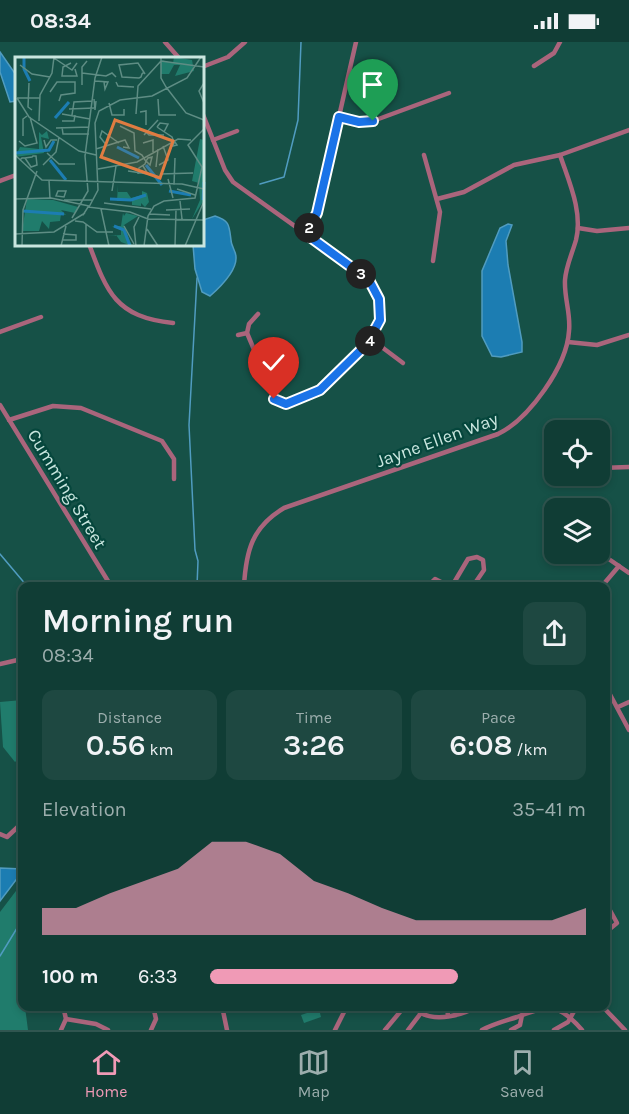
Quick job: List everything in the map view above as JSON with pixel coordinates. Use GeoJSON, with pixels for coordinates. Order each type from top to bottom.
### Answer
{"type":"FeatureCollection","features":[{"type":"Feature","properties":{"kind":"street"},"geometry":{"type":"LineString","coordinates":[[165,42],[178,57]]}},
{"type":"Feature","properties":{"kind":"street"},"geometry":{"type":"LineString","coordinates":[[204,66],[228,57],[244,42]]}},
{"type":"Feature","properties":{"kind":"street"},"geometry":{"type":"LineString","coordinates":[[306,234],[317,213],[356,42]]}},
{"type":"Feature","properties":{"kind":"street"},"geometry":{"type":"LineString","coordinates":[[534,66],[554,53],[560,42]]}},
{"type":"Feature","properties":{"kind":"street"},"geometry":{"type":"LineString","coordinates":[[339,117],[359,122],[373,121],[449,93]]}},
{"type":"Feature","properties":{"kind":"street"},"geometry":{"type":"LineString","coordinates":[[204,117],[225,170],[233,182],[362,274],[374,287],[380,313],[371,339],[320,390],[286,404],[277,402]]}},
{"type":"Feature","properties":{"kind":"street"},"geometry":{"type":"LineString","coordinates":[[437,199],[464,192],[514,165],[560,155],[629,130]]}},
{"type":"Feature","properties":{"kind":"street"},"geometry":{"type":"LineString","coordinates":[[213,140],[237,131]]}},
{"type":"Feature","properties":{"kind":"street"},"geometry":{"type":"LineString","coordinates":[[424,155],[437,199],[440,226],[433,261]]}},
{"type":"Feature","properties":{"kind":"street","name":"Jayne Ellen Way"},"geometry":{"type":"LineString","coordinates":[[245,582],[250,544],[258,529],[271,516],[284,508],[510,428],[532,408],[560,362],[568,342],[570,322],[565,278],[578,228],[576,204],[560,155]]}},
{"type":"Feature","properties":{"kind":"street"},"geometry":{"type":"LineString","coordinates":[[0,181],[15,175]]}},
{"type":"Feature","properties":{"kind":"street"},"geometry":{"type":"LineString","coordinates":[[578,228],[597,231],[629,228]]}},
{"type":"Feature","properties":{"kind":"street"},"geometry":{"type":"LineString","coordinates":[[90,246],[107,289],[119,303],[152,319],[173,323]]}},
{"type":"Feature","properties":{"kind":"street"},"geometry":{"type":"LineString","coordinates":[[258,314],[249,324],[248,333],[277,402],[275,411]]}},
{"type":"Feature","properties":{"kind":"street"},"geometry":{"type":"LineString","coordinates":[[0,332],[41,317]]}},
{"type":"Feature","properties":{"kind":"street"},"geometry":{"type":"LineString","coordinates":[[238,335],[248,333]]}},
{"type":"Feature","properties":{"kind":"street"},"geometry":{"type":"LineString","coordinates":[[568,342],[597,345],[629,335]]}},
{"type":"Feature","properties":{"kind":"street"},"geometry":{"type":"LineString","coordinates":[[371,339],[403,363]]}},
{"type":"Feature","properties":{"kind":"street","name":"Cumming Street"},"geometry":{"type":"LineString","coordinates":[[0,405],[109,582]]}},
{"type":"Feature","properties":{"kind":"street"},"geometry":{"type":"LineString","coordinates":[[9,420],[52,406],[81,408],[162,441],[174,459],[174,479]]}},
{"type":"Feature","properties":{"kind":"street"},"geometry":{"type":"LineString","coordinates":[[610,467],[629,466]]}},
{"type":"Feature","properties":{"kind":"street"},"geometry":{"type":"LineString","coordinates":[[452,582],[468,560],[477,557],[483,560],[484,570],[476,582]]}},
{"type":"Feature","properties":{"kind":"street"},"geometry":{"type":"LineString","coordinates":[[610,560],[629,573]]}},
{"type":"Feature","properties":{"kind":"street"},"geometry":{"type":"LineString","coordinates":[[605,582],[619,566]]}},
{"type":"Feature","properties":{"kind":"street"},"geometry":{"type":"LineString","coordinates":[[0,664],[18,660]]}},
{"type":"Feature","properties":{"kind":"street"},"geometry":{"type":"LineString","coordinates":[[610,694],[629,730]]}},
{"type":"Feature","properties":{"kind":"street"},"geometry":{"type":"LineString","coordinates":[[618,708],[629,702]]}},
{"type":"Feature","properties":{"kind":"street"},"geometry":{"type":"LineString","coordinates":[[0,834],[7,837],[18,827]]}},
{"type":"Feature","properties":{"kind":"street"},"geometry":{"type":"LineString","coordinates":[[610,909],[616,919],[615,926],[610,929]]}},
{"type":"Feature","properties":{"kind":"street"},"geometry":{"type":"LineString","coordinates":[[61,1030],[66,1019],[64,1011]]}},
{"type":"Feature","properties":{"kind":"street"},"geometry":{"type":"LineString","coordinates":[[153,1029],[156,1019],[154,1011]]}},
{"type":"Feature","properties":{"kind":"street"},"geometry":{"type":"LineString","coordinates":[[223,1011],[227,1030]]}},
{"type":"Feature","properties":{"kind":"street"},"geometry":{"type":"LineString","coordinates":[[334,1030],[344,1011]]}},
{"type":"Feature","properties":{"kind":"street"},"geometry":{"type":"LineString","coordinates":[[385,1030],[401,1011]]}},
{"type":"Feature","properties":{"kind":"street"},"geometry":{"type":"LineString","coordinates":[[418,1011],[429,1016],[448,1016],[463,1011]]}},
{"type":"Feature","properties":{"kind":"street"},"geometry":{"type":"LineString","coordinates":[[448,1011],[448,1016]]}},
{"type":"Feature","properties":{"kind":"street"},"geometry":{"type":"LineString","coordinates":[[482,1030],[533,1011]]}},
{"type":"Feature","properties":{"kind":"street"},"geometry":{"type":"LineString","coordinates":[[561,1011],[570,1015],[582,1030]]}},
{"type":"Feature","properties":{"kind":"street"},"geometry":{"type":"LineString","coordinates":[[554,1030],[565,1025],[574,1011]]}},
{"type":"Feature","properties":{"kind":"street"},"geometry":{"type":"LineString","coordinates":[[607,1011],[625,1030]]}},
{"type":"Feature","properties":{"kind":"street"},"geometry":{"type":"LineString","coordinates":[[408,1030],[421,1013]]}},
{"type":"Feature","properties":{"kind":"street"},"geometry":{"type":"LineString","coordinates":[[511,1030],[520,1025],[522,1015]]}},
{"type":"Feature","properties":{"kind":"street"},"geometry":{"type":"LineString","coordinates":[[66,1019],[96,1024],[108,1030]]}},
{"type":"Feature","properties":{"kind":"green space"},"geometry":{"type":"Polygon","coordinates":[[[18,700],[18,759],[15,762],[3,747],[0,702],[18,700]]]}},
{"type":"Feature","properties":{"kind":"green space"},"geometry":{"type":"Polygon","coordinates":[[[18,888],[18,1011],[26,1011],[28,1030],[0,1030],[0,912],[18,888]]]}},
{"type":"Feature","properties":{"kind":"green space"},"geometry":{"type":"Polygon","coordinates":[[[320,1011],[321,1017],[304,1023],[301,1015],[320,1011]]]}},
{"type":"Feature","properties":{"kind":"water"},"geometry":{"type":"Polygon","coordinates":[[[0,52],[15,74],[15,101],[10,102],[0,72],[0,52]]]}},
{"type":"Feature","properties":{"kind":"water"},"geometry":{"type":"Polygon","coordinates":[[[215,216],[228,224],[236,257],[231,273],[210,296],[202,292],[195,269],[193,246],[204,246],[204,220],[215,216]]]}},
{"type":"Feature","properties":{"kind":"water"},"geometry":{"type":"Polygon","coordinates":[[[508,224],[512,225],[506,241],[508,265],[522,352],[501,357],[492,356],[482,336],[482,271],[500,228],[508,224]]]}},
{"type":"Feature","properties":{"kind":"water"},"geometry":{"type":"Polygon","coordinates":[[[0,868],[18,869],[18,877],[0,901],[0,868]]]}},
{"type":"Feature","properties":{"kind":"waterway"},"geometry":{"type":"LineString","coordinates":[[260,184],[284,177],[298,120],[301,42]]}},
{"type":"Feature","properties":{"kind":"waterway"},"geometry":{"type":"LineString","coordinates":[[197,278],[189,425],[195,550],[198,561],[197,582]]}},
{"type":"Feature","properties":{"kind":"waterway"},"geometry":{"type":"LineString","coordinates":[[0,554],[24,582]]}},
{"type":"Feature","properties":{"kind":"waterway"},"geometry":{"type":"LineString","coordinates":[[0,956],[18,927]]}},
{"type":"Feature","properties":{"kind":"route"},"geometry":{"type":"LineString","coordinates":[[274,399],[286,404],[320,390],[367,344],[378,326],[379,299],[369,280],[306,234],[317,213],[339,117],[359,122],[373,121]]}}]}
